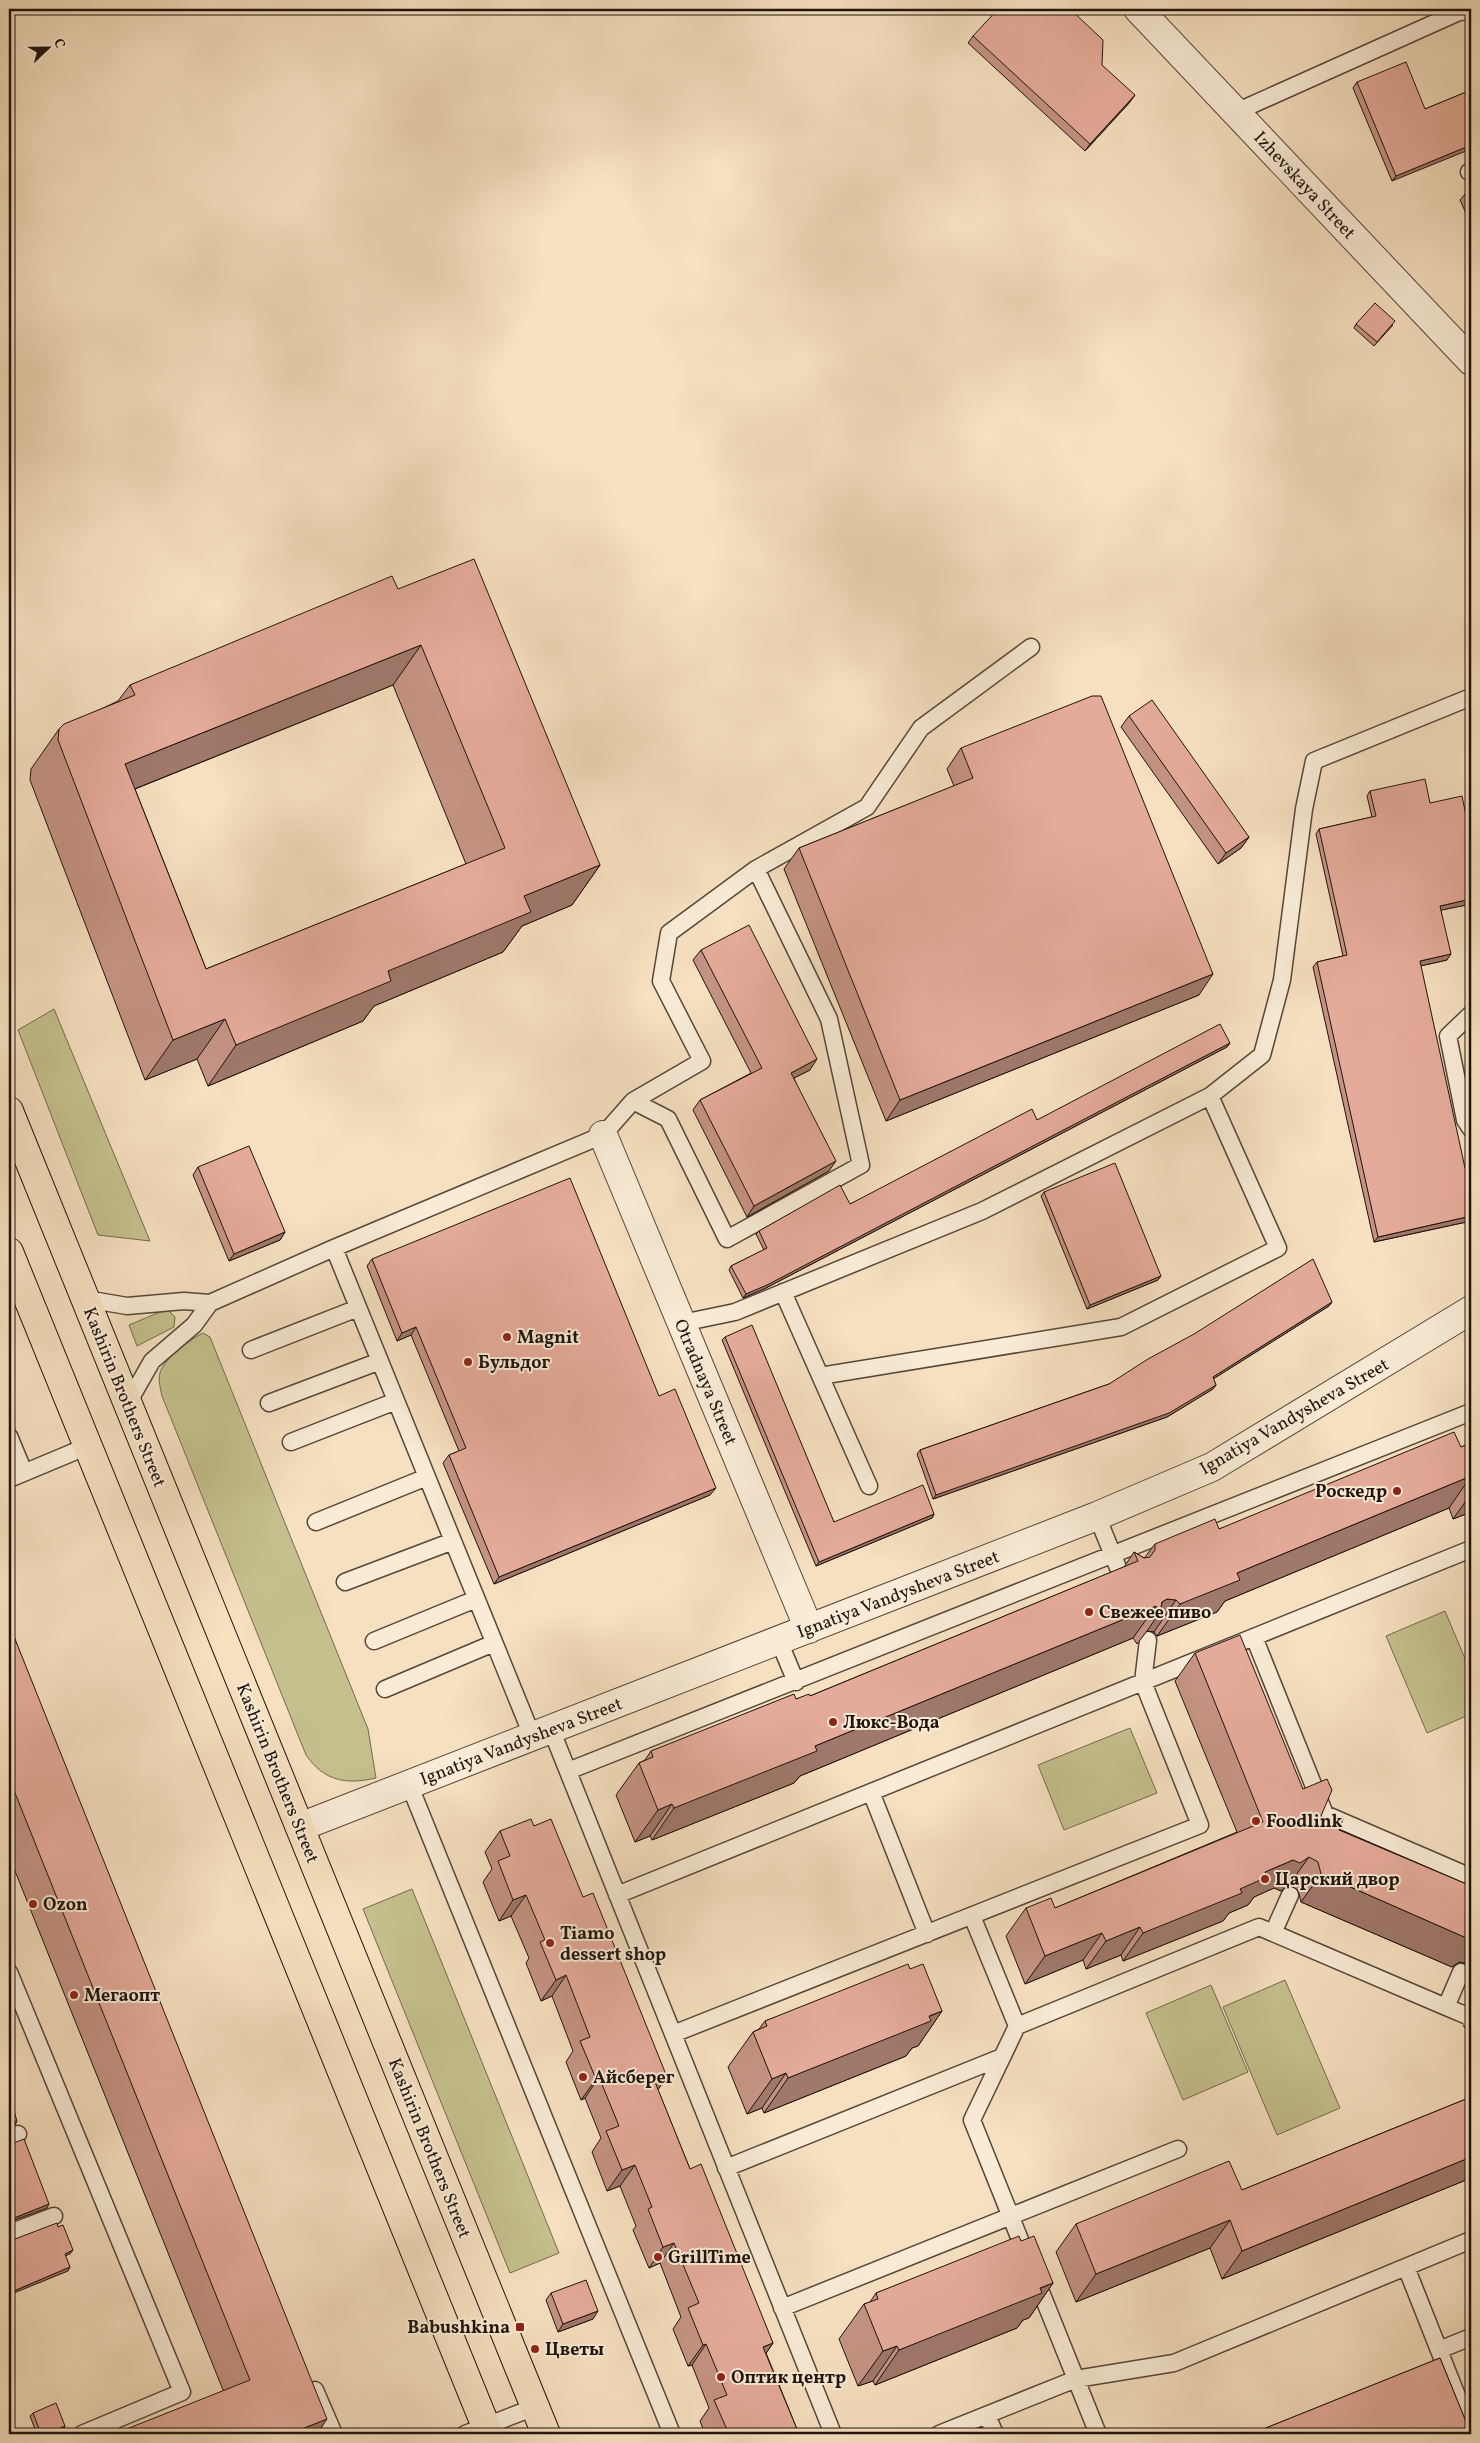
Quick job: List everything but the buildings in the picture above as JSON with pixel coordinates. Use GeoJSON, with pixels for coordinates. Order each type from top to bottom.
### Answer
{"type":"FeatureCollection","features":[{"type":"Feature","properties":{"kind":"main road","name":"Kashirin Brothers Street"},"geometry":{"type":"LineString","coordinates":[[9,1111],[546,2434]]}},
{"type":"Feature","properties":{"kind":"main road"},"geometry":{"type":"LineString","coordinates":[[9,1252],[480,2432]]}},
{"type":"Feature","properties":{"kind":"street","name":"Izhevskaya Street"},"geometry":{"type":"LineString","coordinates":[[1138,9],[1471,361]]}},
{"type":"Feature","properties":{"kind":"street","name":"Otradnaya Street"},"geometry":{"type":"LineString","coordinates":[[603,1135],[809,1629]]}},
{"type":"Feature","properties":{"kind":"street","name":"Ignatiya Vandysheva Street"},"geometry":{"type":"LineString","coordinates":[[300,1827],[1097,1516],[1212,1466],[1471,1310]]}},
{"type":"Feature","properties":{"kind":"lane"},"geometry":{"type":"LineString","coordinates":[[1236,112],[1459,12],[1471,11]]}},
{"type":"Feature","properties":{"kind":"lane"},"geometry":{"type":"LineString","coordinates":[[86,1299],[127,1306],[184,1301],[210,1303],[334,1248],[603,1135],[633,1101],[702,1061],[661,981],[669,933],[756,869],[867,807],[921,728],[1031,647]]}},
{"type":"Feature","properties":{"kind":"lane"},"geometry":{"type":"LineString","coordinates":[[682,1323],[735,1312],[982,1211],[1210,1096],[1262,1056],[1282,980],[1304,809],[1314,761],[1471,697]]}},
{"type":"Feature","properties":{"kind":"lane"},"geometry":{"type":"LineString","coordinates":[[633,1101],[668,1119],[727,1239],[861,1165],[828,1019],[756,869]]}},
{"type":"Feature","properties":{"kind":"lane"},"geometry":{"type":"LineString","coordinates":[[1469,1121],[1448,1036],[1471,1014]]}},
{"type":"Feature","properties":{"kind":"lane"},"geometry":{"type":"LineString","coordinates":[[820,1376],[1121,1327],[1278,1248],[1210,1096]]}},
{"type":"Feature","properties":{"kind":"lane"},"geometry":{"type":"LineString","coordinates":[[334,1248],[494,1643],[542,1734],[568,1771],[834,2434]]}},
{"type":"Feature","properties":{"kind":"lane"},"geometry":{"type":"LineString","coordinates":[[783,1292],[869,1486]]}},
{"type":"Feature","properties":{"kind":"lane"},"geometry":{"type":"LineString","coordinates":[[128,1403],[152,1361],[194,1325],[210,1303]]}},
{"type":"Feature","properties":{"kind":"lane"},"geometry":{"type":"LineString","coordinates":[[251,1350],[358,1308]]}},
{"type":"Feature","properties":{"kind":"lane"},"geometry":{"type":"LineString","coordinates":[[269,1403],[380,1361]]}},
{"type":"Feature","properties":{"kind":"lane"},"geometry":{"type":"LineString","coordinates":[[291,1442],[396,1402]]}},
{"type":"Feature","properties":{"kind":"lane"},"geometry":{"type":"LineString","coordinates":[[568,1771],[796,1682],[1471,1412]]}},
{"type":"Feature","properties":{"kind":"lane"},"geometry":{"type":"LineString","coordinates":[[9,1436],[16,1476],[88,1446]]}},
{"type":"Feature","properties":{"kind":"lane"},"geometry":{"type":"LineString","coordinates":[[316,1522],[427,1477]]}},
{"type":"Feature","properties":{"kind":"lane"},"geometry":{"type":"LineString","coordinates":[[1097,1516],[1123,1580]]}},
{"type":"Feature","properties":{"kind":"lane"},"geometry":{"type":"LineString","coordinates":[[345,1582],[453,1541]]}},
{"type":"Feature","properties":{"kind":"lane"},"geometry":{"type":"LineString","coordinates":[[617,1894],[1471,1549]]}},
{"type":"Feature","properties":{"kind":"lane"},"geometry":{"type":"LineString","coordinates":[[374,1641],[476,1598]]}},
{"type":"Feature","properties":{"kind":"lane"},"geometry":{"type":"LineString","coordinates":[[1254,1637],[1322,1821],[1471,1877]]}},
{"type":"Feature","properties":{"kind":"lane"},"geometry":{"type":"LineString","coordinates":[[673,2034],[1200,1825],[1143,1682],[1148,1640]]}},
{"type":"Feature","properties":{"kind":"lane"},"geometry":{"type":"LineString","coordinates":[[779,1641],[796,1682]]}},
{"type":"Feature","properties":{"kind":"lane"},"geometry":{"type":"LineString","coordinates":[[386,1689],[494,1643]]}},
{"type":"Feature","properties":{"kind":"lane"},"geometry":{"type":"LineString","coordinates":[[409,1784],[672,2434]]}},
{"type":"Feature","properties":{"kind":"lane"},"geometry":{"type":"LineString","coordinates":[[871,1792],[927,1934]]}},
{"type":"Feature","properties":{"kind":"lane"},"geometry":{"type":"LineString","coordinates":[[1273,1933],[1290,1894]]}},
{"type":"Feature","properties":{"kind":"lane"},"geometry":{"type":"LineString","coordinates":[[972,1916],[1017,2026]]}},
{"type":"Feature","properties":{"kind":"lane"},"geometry":{"type":"LineString","coordinates":[[1098,2434],[972,2120],[1017,2026],[1259,1927],[1470,2017],[1471,2021]]}},
{"type":"Feature","properties":{"kind":"lane"},"geometry":{"type":"LineString","coordinates":[[9,1972],[182,2392],[82,2434]]}},
{"type":"Feature","properties":{"kind":"lane"},"geometry":{"type":"LineString","coordinates":[[1446,2007],[1461,1972]]}},
{"type":"Feature","properties":{"kind":"lane"},"geometry":{"type":"LineString","coordinates":[[726,2168],[1002,2057]]}},
{"type":"Feature","properties":{"kind":"lane"},"geometry":{"type":"LineString","coordinates":[[782,2308],[1178,2150]]}},
{"type":"Feature","properties":{"kind":"lane"},"geometry":{"type":"LineString","coordinates":[[9,2233],[54,2216]]}},
{"type":"Feature","properties":{"kind":"lane"},"geometry":{"type":"LineString","coordinates":[[939,2434],[1076,2379],[1174,2363],[1471,2240]]}},
{"type":"Feature","properties":{"kind":"lane"},"geometry":{"type":"LineString","coordinates":[[1406,2267],[1471,2431]]}},
{"type":"Feature","properties":{"kind":"lane"},"geometry":{"type":"LineString","coordinates":[[1439,2350],[1471,2337]]}},
{"type":"Feature","properties":{"kind":"lane"},"geometry":{"type":"LineString","coordinates":[[311,2379],[334,2434]]}},
{"type":"Feature","properties":{"kind":"lane"},"geometry":{"type":"LineString","coordinates":[[480,2432],[535,2407]]}},
{"type":"Feature","properties":{"kind":"lane"},"geometry":{"type":"LineString","coordinates":[[987,2415],[995,2434]]}},
{"type":"Feature","properties":{"kind":"shaded area"},"geometry":{"type":"Polygon","coordinates":[[[54,1009],[150,1241],[98,1235],[18,1030],[54,1009]]]}},
{"type":"Feature","properties":{"kind":"shaded area"},"geometry":{"type":"Polygon","coordinates":[[[169,1311],[175,1317],[174,1327],[137,1346],[129,1325],[160,1312],[169,1311]]]}},
{"type":"Feature","properties":{"kind":"shaded area"},"geometry":{"type":"Polygon","coordinates":[[[203,1333],[210,1337],[368,1729],[376,1778],[355,1781],[336,1779],[320,1771],[306,1755],[162,1396],[159,1378],[160,1371],[165,1363],[180,1348],[203,1333]]]}},
{"type":"Feature","properties":{"kind":"shaded area"},"geometry":{"type":"Polygon","coordinates":[[[1445,1611],[1471,1673],[1471,1714],[1427,1733],[1386,1636],[1445,1611]]]}},
{"type":"Feature","properties":{"kind":"shaded area"},"geometry":{"type":"Polygon","coordinates":[[[1130,1728],[1157,1793],[1064,1830],[1038,1765],[1130,1728]]]}},
{"type":"Feature","properties":{"kind":"shaded area"},"geometry":{"type":"Polygon","coordinates":[[[412,1889],[559,2253],[510,2273],[363,1909],[412,1889]]]}},
{"type":"Feature","properties":{"kind":"shaded area"},"geometry":{"type":"Polygon","coordinates":[[[1285,1980],[1340,2108],[1277,2135],[1223,2007],[1285,1980]]]}},
{"type":"Feature","properties":{"kind":"shaded area"},"geometry":{"type":"Polygon","coordinates":[[[1211,1985],[1248,2072],[1183,2100],[1146,2013],[1211,1985]]]}},
{"type":"Feature","properties":{"kind":"place","name":"Magnit"},"geometry":{"type":"Point","coordinates":[507,1337]}},
{"type":"Feature","properties":{"kind":"place","name":"Бульдог"},"geometry":{"type":"Point","coordinates":[468,1362]}},
{"type":"Feature","properties":{"kind":"place","name":"Роскедр"},"geometry":{"type":"Point","coordinates":[1397,1491]}},
{"type":"Feature","properties":{"kind":"place","name":"Свежее пиво"},"geometry":{"type":"Point","coordinates":[1089,1612]}},
{"type":"Feature","properties":{"kind":"place","name":"Люкс-Вода"},"geometry":{"type":"Point","coordinates":[833,1722]}},
{"type":"Feature","properties":{"kind":"place","name":"Foodlink"},"geometry":{"type":"Point","coordinates":[1256,1821]}},
{"type":"Feature","properties":{"kind":"place","name":"Царский двор"},"geometry":{"type":"Point","coordinates":[1265,1879]}},
{"type":"Feature","properties":{"kind":"place","name":"Ozon"},"geometry":{"type":"Point","coordinates":[33,1904]}},
{"type":"Feature","properties":{"kind":"place","name":"Tiamo dessert shop"},"geometry":{"type":"Point","coordinates":[550,1943]}},
{"type":"Feature","properties":{"kind":"place","name":"Мегаопт"},"geometry":{"type":"Point","coordinates":[74,1995]}},
{"type":"Feature","properties":{"kind":"place","name":"Айсберег"},"geometry":{"type":"Point","coordinates":[583,2077]}},
{"type":"Feature","properties":{"kind":"place","name":"GrillTime"},"geometry":{"type":"Point","coordinates":[658,2257]}},
{"type":"Feature","properties":{"kind":"place","name":"Babushkina"},"geometry":{"type":"Point","coordinates":[520,2327]}},
{"type":"Feature","properties":{"kind":"place","name":"Цветы"},"geometry":{"type":"Point","coordinates":[535,2349]}},
{"type":"Feature","properties":{"kind":"place","name":"Оптик центр"},"geometry":{"type":"Point","coordinates":[721,2377]}}]}
